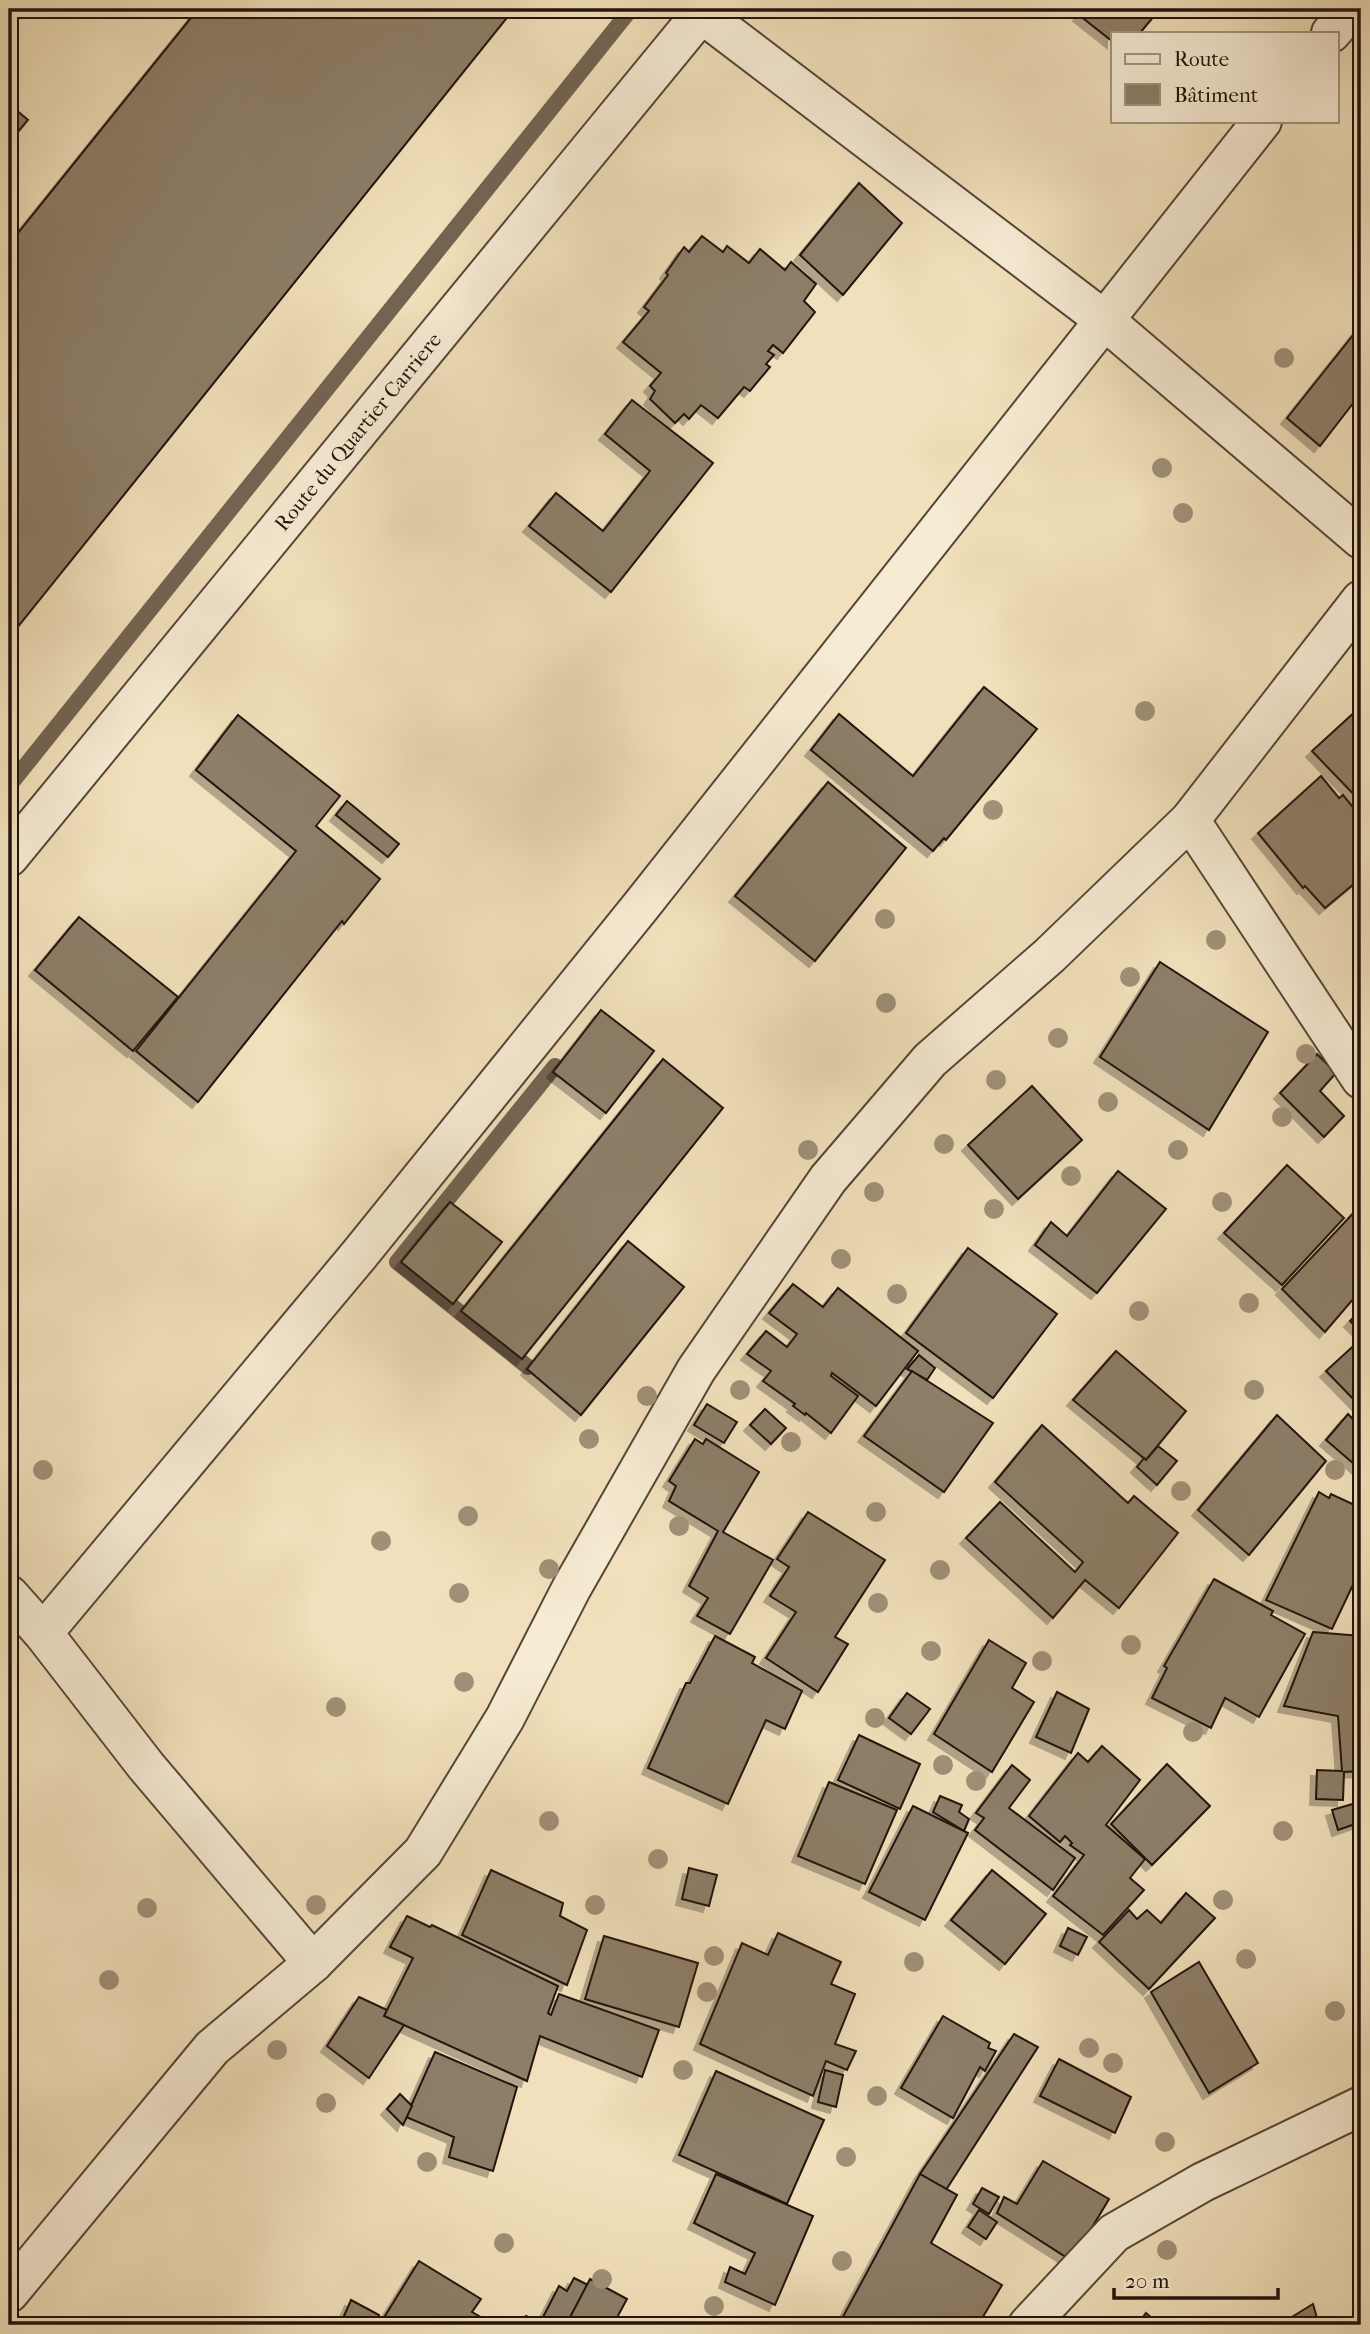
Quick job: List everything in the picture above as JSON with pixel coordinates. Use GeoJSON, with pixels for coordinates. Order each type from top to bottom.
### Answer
{"type":"FeatureCollection","features":[{"type":"Feature","properties":{"kind":"street"},"geometry":{"type":"LineString","coordinates":[[1332,32],[1352,9]]}},
{"type":"Feature","properties":{"kind":"street"},"geometry":{"type":"LineString","coordinates":[[704,11],[1103,319],[1361,539]]}},
{"type":"Feature","properties":{"kind":"street","name":"Route du Quartier Carriere"},"geometry":{"type":"LineString","coordinates":[[9,857],[704,11]]}},
{"type":"Feature","properties":{"kind":"street"},"geometry":{"type":"LineString","coordinates":[[43,1633],[359,1255],[624,927],[1261,122]]}},
{"type":"Feature","properties":{"kind":"street"},"geometry":{"type":"LineString","coordinates":[[9,2294],[212,2048],[313,1963],[423,1852],[505,1718],[571,1589],[696,1370],[828,1179],[930,1060],[1048,956],[1190,820],[1361,600]]}},
{"type":"Feature","properties":{"kind":"street"},"geometry":{"type":"LineString","coordinates":[[1190,820],[1361,1080]]}},
{"type":"Feature","properties":{"kind":"street"},"geometry":{"type":"LineString","coordinates":[[9,1595],[43,1633],[146,1766],[313,1963]]}},
{"type":"Feature","properties":{"kind":"street"},"geometry":{"type":"LineString","coordinates":[[1028,2325],[1114,2233],[1203,2182],[1361,2106]]}},
{"type":"Feature","properties":{"kind":"building"},"geometry":{"type":"Polygon","coordinates":[[[198,9],[514,9],[9,638],[9,244],[198,9]]]}},
{"type":"Feature","properties":{"kind":"building"},"geometry":{"type":"Polygon","coordinates":[[[1084,9],[1160,9],[1141,32],[1111,32],[1111,40],[1079,15],[1084,9]]]}},
{"type":"Feature","properties":{"kind":"building"},"geometry":{"type":"Polygon","coordinates":[[[9,104],[28,120],[9,143],[9,104]]]}},
{"type":"Feature","properties":{"kind":"building"},"geometry":{"type":"Polygon","coordinates":[[[859,183],[902,223],[843,295],[800,255],[859,183]]]}},
{"type":"Feature","properties":{"kind":"building"},"geometry":{"type":"Polygon","coordinates":[[[702,236],[723,252],[727,246],[749,263],[760,249],[785,270],[791,262],[816,284],[804,301],[815,312],[783,353],[773,345],[768,351],[774,355],[766,364],[770,367],[750,391],[744,387],[718,418],[701,405],[689,419],[684,414],[675,423],[650,399],[655,391],[650,386],[661,373],[623,342],[649,311],[644,307],[668,275],[666,273],[684,247],[689,252],[702,236]]]}},
{"type":"Feature","properties":{"kind":"building"},"geometry":{"type":"Polygon","coordinates":[[[1361,325],[1361,393],[1320,446],[1287,418],[1361,325]]]}},
{"type":"Feature","properties":{"kind":"building"},"geometry":{"type":"Polygon","coordinates":[[[632,400],[713,463],[611,592],[529,526],[556,493],[603,531],[650,471],[605,434],[632,400]]]}},
{"type":"Feature","properties":{"kind":"building"},"geometry":{"type":"Polygon","coordinates":[[[984,687],[1037,729],[946,840],[944,838],[933,851],[811,750],[839,714],[913,776],[984,687]]]}},
{"type":"Feature","properties":{"kind":"building"},"geometry":{"type":"Polygon","coordinates":[[[1357,710],[1361,714],[1361,802],[1312,751],[1357,710]]]}},
{"type":"Feature","properties":{"kind":"building"},"geometry":{"type":"Polygon","coordinates":[[[238,715],[340,796],[316,826],[380,879],[344,924],[342,921],[198,1102],[136,1051],[296,851],[196,770],[238,715]]]}},
{"type":"Feature","properties":{"kind":"building"},"geometry":{"type":"Polygon","coordinates":[[[1321,776],[1339,798],[1343,795],[1361,817],[1361,878],[1325,908],[1305,886],[1303,888],[1258,833],[1321,776]]]}},
{"type":"Feature","properties":{"kind":"building"},"geometry":{"type":"Polygon","coordinates":[[[828,782],[906,848],[815,961],[735,896],[828,782]]]}},
{"type":"Feature","properties":{"kind":"building"},"geometry":{"type":"Polygon","coordinates":[[[347,801],[399,844],[388,857],[336,815],[347,801]]]}},
{"type":"Feature","properties":{"kind":"building"},"geometry":{"type":"Polygon","coordinates":[[[79,917],[178,997],[133,1051],[35,970],[79,917]]]}},
{"type":"Feature","properties":{"kind":"building"},"geometry":{"type":"Polygon","coordinates":[[[1160,962],[1268,1032],[1209,1130],[1100,1057],[1160,962]]]}},
{"type":"Feature","properties":{"kind":"building"},"geometry":{"type":"Polygon","coordinates":[[[601,1010],[654,1051],[606,1113],[553,1072],[601,1010]]]}},
{"type":"Feature","properties":{"kind":"building"},"geometry":{"type":"Polygon","coordinates":[[[1317,1054],[1336,1073],[1320,1091],[1344,1116],[1324,1137],[1280,1093],[1317,1054]]]}},
{"type":"Feature","properties":{"kind":"building"},"geometry":{"type":"Polygon","coordinates":[[[663,1059],[723,1108],[522,1359],[461,1311],[663,1059]]]}},
{"type":"Feature","properties":{"kind":"building"},"geometry":{"type":"Polygon","coordinates":[[[1032,1086],[1082,1140],[1018,1199],[968,1145],[1032,1086]]]}},
{"type":"Feature","properties":{"kind":"building"},"geometry":{"type":"Polygon","coordinates":[[[1287,1165],[1344,1218],[1282,1285],[1224,1233],[1287,1165]]]}},
{"type":"Feature","properties":{"kind":"building"},"geometry":{"type":"Polygon","coordinates":[[[1118,1171],[1166,1209],[1097,1293],[1035,1245],[1051,1222],[1067,1236],[1118,1171]]]}},
{"type":"Feature","properties":{"kind":"building"},"geometry":{"type":"Polygon","coordinates":[[[450,1202],[502,1242],[453,1304],[401,1262],[450,1202]]]}},
{"type":"Feature","properties":{"kind":"building"},"geometry":{"type":"Polygon","coordinates":[[[1360,1206],[1361,1290],[1325,1332],[1282,1289],[1360,1206]]]}},
{"type":"Feature","properties":{"kind":"building"},"geometry":{"type":"Polygon","coordinates":[[[628,1241],[684,1287],[581,1415],[527,1369],[628,1241]]]}},
{"type":"Feature","properties":{"kind":"building"},"geometry":{"type":"Polygon","coordinates":[[[968,1248],[1057,1314],[993,1398],[906,1333],[968,1248]]]}},
{"type":"Feature","properties":{"kind":"building"},"geometry":{"type":"Polygon","coordinates":[[[793,1284],[823,1307],[838,1288],[918,1351],[876,1406],[832,1373],[831,1376],[858,1396],[831,1433],[763,1381],[771,1371],[747,1354],[766,1331],[787,1347],[797,1334],[769,1313],[793,1284]]]}},
{"type":"Feature","properties":{"kind":"building"},"geometry":{"type":"Polygon","coordinates":[[[1361,1310],[1361,1332],[1350,1321],[1361,1310]]]}},
{"type":"Feature","properties":{"kind":"building"},"geometry":{"type":"Polygon","coordinates":[[[1361,1339],[1361,1407],[1326,1371],[1361,1339]]]}},
{"type":"Feature","properties":{"kind":"building"},"geometry":{"type":"Polygon","coordinates":[[[1116,1351],[1186,1411],[1146,1460],[1073,1400],[1116,1351]]]}},
{"type":"Feature","properties":{"kind":"building"},"geometry":{"type":"Polygon","coordinates":[[[919,1355],[935,1368],[927,1380],[907,1369],[919,1355]]]}},
{"type":"Feature","properties":{"kind":"building"},"geometry":{"type":"Polygon","coordinates":[[[912,1371],[993,1423],[944,1492],[864,1436],[912,1371]]]}},
{"type":"Feature","properties":{"kind":"building"},"geometry":{"type":"Polygon","coordinates":[[[707,1404],[737,1422],[724,1443],[694,1425],[707,1404]]]}},
{"type":"Feature","properties":{"kind":"building"},"geometry":{"type":"Polygon","coordinates":[[[765,1409],[786,1428],[771,1444],[750,1425],[765,1409]]]}},
{"type":"Feature","properties":{"kind":"building"},"geometry":{"type":"Polygon","coordinates":[[[1348,1414],[1359,1425],[1361,1423],[1361,1470],[1326,1440],[1348,1414]]]}},
{"type":"Feature","properties":{"kind":"building"},"geometry":{"type":"Polygon","coordinates":[[[1277,1415],[1326,1461],[1249,1555],[1198,1510],[1277,1415]]]}},
{"type":"Feature","properties":{"kind":"building"},"geometry":{"type":"Polygon","coordinates":[[[1042,1425],[1128,1503],[1134,1496],[1178,1533],[1119,1608],[1085,1580],[1053,1618],[966,1538],[1000,1502],[1075,1572],[1083,1562],[995,1482],[1042,1425]]]}},
{"type":"Feature","properties":{"kind":"building"},"geometry":{"type":"Polygon","coordinates":[[[695,1439],[703,1444],[706,1439],[759,1472],[723,1532],[773,1560],[730,1634],[697,1616],[708,1598],[689,1586],[718,1531],[669,1501],[676,1486],[669,1481],[695,1439]]]}},
{"type":"Feature","properties":{"kind":"building"},"geometry":{"type":"Polygon","coordinates":[[[1158,1446],[1177,1461],[1157,1485],[1137,1467],[1158,1446]]]}},
{"type":"Feature","properties":{"kind":"building"},"geometry":{"type":"Polygon","coordinates":[[[1319,1492],[1329,1498],[1331,1494],[1361,1508],[1361,1568],[1332,1629],[1266,1600],[1319,1492]]]}},
{"type":"Feature","properties":{"kind":"building"},"geometry":{"type":"Polygon","coordinates":[[[808,1512],[885,1560],[835,1637],[848,1644],[818,1692],[766,1658],[796,1612],[770,1596],[789,1567],[777,1559],[808,1512]]]}},
{"type":"Feature","properties":{"kind":"building"},"geometry":{"type":"Polygon","coordinates":[[[1214,1579],[1273,1611],[1271,1615],[1305,1634],[1259,1717],[1225,1698],[1211,1728],[1152,1698],[1167,1668],[1164,1666],[1214,1579]]]}},
{"type":"Feature","properties":{"kind":"building"},"geometry":{"type":"Polygon","coordinates":[[[1313,1632],[1361,1636],[1361,1771],[1344,1772],[1343,1800],[1316,1799],[1317,1770],[1342,1771],[1338,1716],[1284,1706],[1313,1632]]]}},
{"type":"Feature","properties":{"kind":"building"},"geometry":{"type":"Polygon","coordinates":[[[715,1636],[755,1657],[752,1663],[802,1691],[785,1729],[766,1720],[728,1804],[648,1768],[686,1683],[690,1683],[715,1636]]]}},
{"type":"Feature","properties":{"kind":"building"},"geometry":{"type":"Polygon","coordinates":[[[989,1640],[1026,1663],[1012,1688],[1034,1702],[992,1772],[934,1734],[989,1640]]]}},
{"type":"Feature","properties":{"kind":"building"},"geometry":{"type":"Polygon","coordinates":[[[1057,1692],[1089,1709],[1071,1753],[1036,1737],[1057,1692]]]}},
{"type":"Feature","properties":{"kind":"building"},"geometry":{"type":"Polygon","coordinates":[[[907,1693],[930,1709],[911,1734],[889,1718],[907,1693]]]}},
{"type":"Feature","properties":{"kind":"building"},"geometry":{"type":"Polygon","coordinates":[[[859,1735],[920,1764],[900,1809],[838,1780],[859,1735]]]}},
{"type":"Feature","properties":{"kind":"building"},"geometry":{"type":"Polygon","coordinates":[[[1102,1746],[1140,1780],[1106,1825],[1145,1859],[1130,1878],[1144,1890],[1103,1935],[1053,1896],[1084,1855],[1070,1845],[1072,1843],[1065,1836],[1060,1842],[1029,1816],[1078,1753],[1088,1762],[1102,1746]]]}},
{"type":"Feature","properties":{"kind":"building"},"geometry":{"type":"Polygon","coordinates":[[[1167,1764],[1210,1806],[1152,1865],[1111,1824],[1167,1764]]]}},
{"type":"Feature","properties":{"kind":"building"},"geometry":{"type":"Polygon","coordinates":[[[1012,1765],[1030,1780],[1009,1808],[1075,1858],[1053,1890],[975,1830],[984,1818],[976,1813],[1012,1765]]]}},
{"type":"Feature","properties":{"kind":"building"},"geometry":{"type":"Polygon","coordinates":[[[829,1782],[897,1810],[865,1884],[798,1856],[829,1782]]]}},
{"type":"Feature","properties":{"kind":"building"},"geometry":{"type":"Polygon","coordinates":[[[940,1796],[962,1805],[959,1812],[969,1819],[964,1831],[933,1812],[940,1796]]]}},
{"type":"Feature","properties":{"kind":"building"},"geometry":{"type":"Polygon","coordinates":[[[1356,1803],[1361,1822],[1338,1830],[1332,1810],[1356,1803]]]}},
{"type":"Feature","properties":{"kind":"building"},"geometry":{"type":"Polygon","coordinates":[[[913,1806],[968,1833],[925,1920],[869,1892],[913,1806]]]}},
{"type":"Feature","properties":{"kind":"building"},"geometry":{"type":"Polygon","coordinates":[[[689,1868],[717,1875],[709,1906],[682,1899],[689,1868]]]}},
{"type":"Feature","properties":{"kind":"building"},"geometry":{"type":"Polygon","coordinates":[[[491,1870],[563,1903],[560,1916],[587,1930],[567,1985],[462,1935],[491,1870]]]}},
{"type":"Feature","properties":{"kind":"building"},"geometry":{"type":"Polygon","coordinates":[[[992,1870],[1046,1914],[1005,1964],[951,1920],[992,1870]]]}},
{"type":"Feature","properties":{"kind":"building"},"geometry":{"type":"Polygon","coordinates":[[[1186,1893],[1215,1918],[1149,1989],[1099,1942],[1129,1910],[1137,1919],[1147,1910],[1161,1923],[1186,1893]]]}},
{"type":"Feature","properties":{"kind":"building"},"geometry":{"type":"Polygon","coordinates":[[[407,1916],[430,1927],[432,1925],[558,1986],[548,2013],[551,2015],[559,1994],[659,2030],[642,2077],[540,2036],[527,2081],[384,2016],[413,1958],[390,1947],[407,1916]]]}},
{"type":"Feature","properties":{"kind":"building"},"geometry":{"type":"Polygon","coordinates":[[[1068,1928],[1087,1937],[1078,1955],[1060,1946],[1068,1928]]]}},
{"type":"Feature","properties":{"kind":"building"},"geometry":{"type":"Polygon","coordinates":[[[778,1933],[841,1962],[831,1984],[855,1994],[835,2044],[856,2051],[847,2070],[826,2061],[813,2096],[700,2044],[742,1943],[768,1955],[778,1933]]]}},
{"type":"Feature","properties":{"kind":"building"},"geometry":{"type":"Polygon","coordinates":[[[604,1936],[698,1963],[679,2027],[585,1999],[604,1936]]]}},
{"type":"Feature","properties":{"kind":"building"},"geometry":{"type":"Polygon","coordinates":[[[1199,1962],[1258,2063],[1209,2093],[1151,1992],[1199,1962]]]}},
{"type":"Feature","properties":{"kind":"building"},"geometry":{"type":"Polygon","coordinates":[[[359,1997],[387,2010],[384,2016],[404,2025],[369,2078],[327,2046],[359,1997]]]}},
{"type":"Feature","properties":{"kind":"building"},"geometry":{"type":"Polygon","coordinates":[[[943,2016],[990,2043],[988,2048],[996,2051],[985,2071],[980,2067],[953,2118],[901,2088],[943,2016]]]}},
{"type":"Feature","properties":{"kind":"building"},"geometry":{"type":"Polygon","coordinates":[[[1014,2034],[1038,2047],[946,2190],[920,2174],[1014,2034]]]}},
{"type":"Feature","properties":{"kind":"building"},"geometry":{"type":"Polygon","coordinates":[[[435,2052],[517,2087],[493,2171],[449,2157],[454,2137],[406,2117],[435,2052]]]}},
{"type":"Feature","properties":{"kind":"building"},"geometry":{"type":"Polygon","coordinates":[[[1059,2059],[1131,2097],[1115,2133],[1040,2096],[1059,2059]]]}},
{"type":"Feature","properties":{"kind":"building"},"geometry":{"type":"Polygon","coordinates":[[[825,2070],[843,2075],[836,2107],[818,2102],[825,2070]]]}},
{"type":"Feature","properties":{"kind":"building"},"geometry":{"type":"Polygon","coordinates":[[[716,2071],[824,2120],[787,2204],[679,2155],[716,2071]]]}},
{"type":"Feature","properties":{"kind":"building"},"geometry":{"type":"Polygon","coordinates":[[[400,2094],[412,2106],[403,2125],[387,2109],[400,2094]]]}},
{"type":"Feature","properties":{"kind":"building"},"geometry":{"type":"Polygon","coordinates":[[[1043,2161],[1109,2199],[1072,2261],[997,2213],[1004,2197],[1017,2204],[1043,2161]]]}},
{"type":"Feature","properties":{"kind":"building"},"geometry":{"type":"Polygon","coordinates":[[[716,2174],[813,2216],[775,2305],[725,2282],[730,2267],[745,2274],[755,2253],[694,2223],[716,2174]]]}},
{"type":"Feature","properties":{"kind":"building"},"geometry":{"type":"Polygon","coordinates":[[[920,2174],[957,2195],[931,2243],[1002,2285],[978,2325],[839,2324],[920,2174]]]}},
{"type":"Feature","properties":{"kind":"building"},"geometry":{"type":"Polygon","coordinates":[[[982,2188],[999,2197],[989,2214],[973,2204],[982,2188]]]}},
{"type":"Feature","properties":{"kind":"building"},"geometry":{"type":"Polygon","coordinates":[[[979,2210],[997,2222],[986,2239],[968,2227],[979,2210]]]}},
{"type":"Feature","properties":{"kind":"building"},"geometry":{"type":"Polygon","coordinates":[[[419,2261],[481,2299],[472,2312],[491,2323],[380,2324],[419,2261]]]}},
{"type":"Feature","properties":{"kind":"building"},"geometry":{"type":"Polygon","coordinates":[[[574,2278],[588,2285],[566,2325],[554,2325],[542,2319],[559,2286],[567,2291],[574,2278]]]}},
{"type":"Feature","properties":{"kind":"building"},"geometry":{"type":"Polygon","coordinates":[[[590,2279],[627,2299],[613,2325],[566,2325],[590,2279]]]}},
{"type":"Feature","properties":{"kind":"building"},"geometry":{"type":"Polygon","coordinates":[[[351,2300],[379,2315],[375,2325],[340,2325],[351,2300]]]}},
{"type":"Feature","properties":{"kind":"building"},"geometry":{"type":"Polygon","coordinates":[[[1313,2304],[1319,2325],[1279,2325],[1313,2304]]]}},
{"type":"Feature","properties":{"kind":"building"},"geometry":{"type":"Polygon","coordinates":[[[1146,2313],[1160,2325],[1137,2325],[1146,2313]]]}},
{"type":"Feature","properties":{"kind":"building"},"geometry":{"type":"Polygon","coordinates":[[[526,2316],[543,2325],[520,2325],[526,2316]]]}},
{"type":"Feature","properties":{"kind":"waterway"},"geometry":{"type":"LineString","coordinates":[[9,786],[631,9]]}},
{"type":"Feature","properties":{"kind":"waterway"},"geometry":{"type":"LineString","coordinates":[[528,1367],[397,1262],[555,1066]]}}]}
